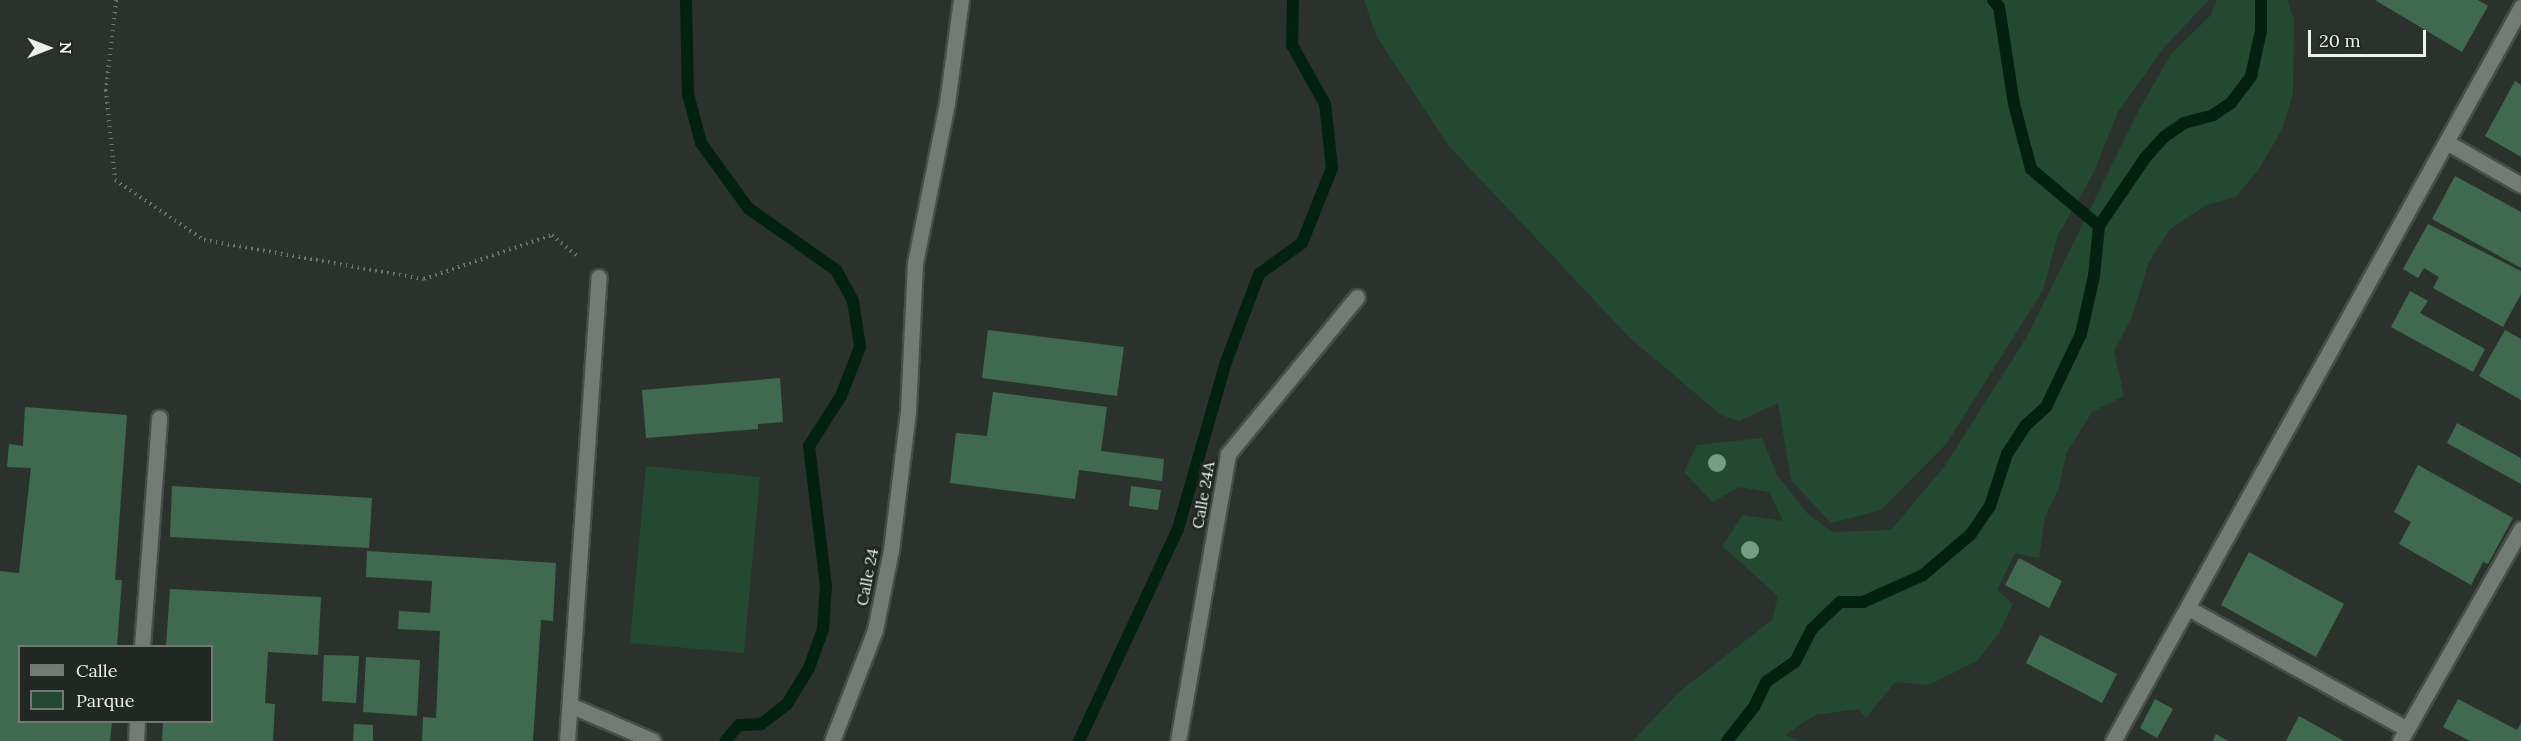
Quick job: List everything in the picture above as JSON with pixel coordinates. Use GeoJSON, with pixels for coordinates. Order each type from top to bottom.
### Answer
{"type":"FeatureCollection","features":[{"type":"Feature","properties":{"kind":"street","name":"Calle 24"},"geometry":{"type":"LineString","coordinates":[[832,741],[875,630],[891,550],[908,411],[915,263],[948,103],[961,0]]}},
{"type":"Feature","properties":{"kind":"street"},"geometry":{"type":"LineString","coordinates":[[2113,741],[2448,143],[2521,8]]}},
{"type":"Feature","properties":{"kind":"street"},"geometry":{"type":"LineString","coordinates":[[2448,143],[2521,185]]}},
{"type":"Feature","properties":{"kind":"street"},"geometry":{"type":"LineString","coordinates":[[567,741],[599,277]]}},
{"type":"Feature","properties":{"kind":"street","name":"Calle 24A"},"geometry":{"type":"LineString","coordinates":[[1178,741],[1228,454],[1357,297]]}},
{"type":"Feature","properties":{"kind":"street"},"geometry":{"type":"LineString","coordinates":[[142,645],[159,418]]}},
{"type":"Feature","properties":{"kind":"street"},"geometry":{"type":"LineString","coordinates":[[2188,608],[2403,735],[2521,529]]}},
{"type":"Feature","properties":{"kind":"street"},"geometry":{"type":"LineString","coordinates":[[570,705],[653,741]]}},
{"type":"Feature","properties":{"kind":"street"},"geometry":{"type":"LineString","coordinates":[[135,741],[137,723]]}},
{"type":"Feature","properties":{"kind":"path"},"geometry":{"type":"LineString","coordinates":[[116,0],[106,90],[115,180],[204,240],[424,279],[552,235],[599,277]]}},
{"type":"Feature","properties":{"kind":"green space"},"geometry":{"type":"Polygon","coordinates":[[[1364,0],[2209,0],[2166,45],[2118,112],[2094,172],[2058,235],[2043,290],[1947,443],[1881,510],[1831,523],[1791,480],[1778,403],[1739,421],[1721,415],[1630,338],[1448,145],[1377,37],[1364,0]]]}},
{"type":"Feature","properties":{"kind":"green space"},"geometry":{"type":"Polygon","coordinates":[[[2217,0],[2287,0],[2294,19],[2293,94],[2282,129],[2259,169],[2236,197],[2206,205],[2170,229],[2149,262],[2131,319],[2114,351],[2124,396],[2092,412],[2066,454],[2059,488],[2045,517],[2039,558],[2015,553],[1997,590],[2013,604],[1999,633],[1977,661],[1929,685],[1895,682],[1866,718],[1858,709],[1815,715],[1785,735],[1800,741],[1633,741],[1679,692],[1772,620],[1778,596],[1722,546],[1743,515],[1783,521],[1769,492],[1740,487],[1712,502],[1684,472],[1697,445],[1762,438],[1777,475],[1807,513],[1832,532],[1891,530],[1944,467],[2028,335],[2138,112],[2171,54],[2211,15],[2217,0]]]}},
{"type":"Feature","properties":{"kind":"green space"},"geometry":{"type":"Polygon","coordinates":[[[646,466],[760,477],[744,653],[630,643],[646,466]]]}},
{"type":"Feature","properties":{"kind":"building"},"geometry":{"type":"Polygon","coordinates":[[[2375,0],[2478,0],[2488,6],[2462,52],[2375,0]]]}},
{"type":"Feature","properties":{"kind":"building"},"geometry":{"type":"Polygon","coordinates":[[[2515,81],[2521,85],[2521,157],[2485,136],[2515,81]]]}},
{"type":"Feature","properties":{"kind":"building"},"geometry":{"type":"Polygon","coordinates":[[[2455,176],[2521,212],[2521,268],[2432,219],[2455,176]]]}},
{"type":"Feature","properties":{"kind":"building"},"geometry":{"type":"Polygon","coordinates":[[[2428,224],[2521,271],[2521,294],[2503,327],[2433,288],[2439,277],[2424,268],[2418,278],[2403,269],[2428,224]]]}},
{"type":"Feature","properties":{"kind":"building"},"geometry":{"type":"Polygon","coordinates":[[[2410,291],[2428,301],[2420,313],[2485,349],[2473,372],[2391,327],[2410,291]]]}},
{"type":"Feature","properties":{"kind":"building"},"geometry":{"type":"Polygon","coordinates":[[[988,330],[1124,347],[1117,396],[982,378],[988,330]]]}},
{"type":"Feature","properties":{"kind":"building"},"geometry":{"type":"Polygon","coordinates":[[[2505,330],[2521,339],[2521,400],[2479,376],[2505,330]]]}},
{"type":"Feature","properties":{"kind":"building"},"geometry":{"type":"Polygon","coordinates":[[[780,378],[783,422],[758,424],[758,429],[646,438],[642,390],[780,378]]]}},
{"type":"Feature","properties":{"kind":"building"},"geometry":{"type":"Polygon","coordinates":[[[993,392],[1107,407],[1101,451],[1164,459],[1162,481],[1079,470],[1075,499],[950,483],[956,433],[987,436],[993,392]]]}},
{"type":"Feature","properties":{"kind":"building"},"geometry":{"type":"Polygon","coordinates":[[[25,407],[127,415],[115,580],[122,580],[117,645],[18,645],[18,723],[112,723],[110,741],[0,741],[0,571],[19,573],[31,468],[7,467],[9,444],[23,446],[25,407]]]}},
{"type":"Feature","properties":{"kind":"building"},"geometry":{"type":"Polygon","coordinates":[[[2457,423],[2521,458],[2521,484],[2447,443],[2457,423]]]}},
{"type":"Feature","properties":{"kind":"building"},"geometry":{"type":"Polygon","coordinates":[[[2418,465],[2513,518],[2488,564],[2483,562],[2471,585],[2399,544],[2411,522],[2394,512],[2418,465]]]}},
{"type":"Feature","properties":{"kind":"building"},"geometry":{"type":"Polygon","coordinates":[[[172,486],[372,498],[369,548],[170,537],[172,486]]]}},
{"type":"Feature","properties":{"kind":"building"},"geometry":{"type":"Polygon","coordinates":[[[1131,486],[1161,490],[1158,510],[1129,506],[1131,486]]]}},
{"type":"Feature","properties":{"kind":"building"},"geometry":{"type":"Polygon","coordinates":[[[367,551],[556,563],[553,621],[541,620],[533,741],[422,741],[423,717],[436,718],[440,631],[398,629],[399,611],[430,613],[432,581],[366,577],[367,551]]]}},
{"type":"Feature","properties":{"kind":"building"},"geometry":{"type":"Polygon","coordinates":[[[2249,552],[2344,604],[2316,657],[2221,605],[2249,552]]]}},
{"type":"Feature","properties":{"kind":"building"},"geometry":{"type":"Polygon","coordinates":[[[2019,558],[2062,581],[2049,608],[2005,585],[2019,558]]]}},
{"type":"Feature","properties":{"kind":"building"},"geometry":{"type":"Polygon","coordinates":[[[170,589],[321,597],[318,655],[268,652],[265,703],[275,704],[273,741],[162,741],[163,723],[213,723],[213,645],[166,645],[170,589]]]}},
{"type":"Feature","properties":{"kind":"building"},"geometry":{"type":"Polygon","coordinates":[[[2040,635],[2117,674],[2102,703],[2026,663],[2040,635]]]}},
{"type":"Feature","properties":{"kind":"building"},"geometry":{"type":"Polygon","coordinates":[[[324,655],[359,656],[356,703],[322,701],[324,655]]]}},
{"type":"Feature","properties":{"kind":"building"},"geometry":{"type":"Polygon","coordinates":[[[366,657],[420,660],[417,716],[363,712],[366,657]]]}},
{"type":"Feature","properties":{"kind":"building"},"geometry":{"type":"Polygon","coordinates":[[[2155,699],[2173,709],[2157,738],[2140,728],[2155,699]]]}},
{"type":"Feature","properties":{"kind":"building"},"geometry":{"type":"Polygon","coordinates":[[[2458,699],[2517,730],[2521,723],[2521,741],[2470,741],[2443,727],[2458,699]]]}},
{"type":"Feature","properties":{"kind":"building"},"geometry":{"type":"Polygon","coordinates":[[[2299,716],[2333,735],[2344,741],[2286,741],[2299,716]]]}},
{"type":"Feature","properties":{"kind":"building"},"geometry":{"type":"Polygon","coordinates":[[[354,724],[373,725],[373,741],[353,741],[354,724]]]}},
{"type":"Feature","properties":{"kind":"building"},"geometry":{"type":"Polygon","coordinates":[[[2216,734],[2228,741],[2213,741],[2216,734]]]}},
{"type":"Feature","properties":{"kind":"waterway"},"geometry":{"type":"LineString","coordinates":[[686,0],[688,94],[701,143],[748,208],[836,270],[853,301],[860,347],[841,396],[809,446],[826,586],[823,629],[809,668],[787,704],[761,724],[739,725],[725,741]]}},
{"type":"Feature","properties":{"kind":"waterway"},"geometry":{"type":"LineString","coordinates":[[1079,741],[1178,529],[1226,362],[1259,274],[1302,243],[1332,168],[1325,104],[1292,45],[1293,0]]}},
{"type":"Feature","properties":{"kind":"waterway"},"geometry":{"type":"LineString","coordinates":[[1993,0],[1999,7],[2014,104],[2031,169],[2099,226]]}},
{"type":"Feature","properties":{"kind":"waterway"},"geometry":{"type":"LineString","coordinates":[[1727,741],[1754,707],[1766,682],[1795,662],[1812,629],[1840,602],[1863,602],[1923,575],[1971,534],[1990,506],[2007,454],[2026,425],[2046,407],[2081,334],[2094,276],[2099,226],[2145,158],[2164,137],[2184,123],[2213,115],[2231,103],[2251,76],[2261,31],[2261,0]]}}]}
